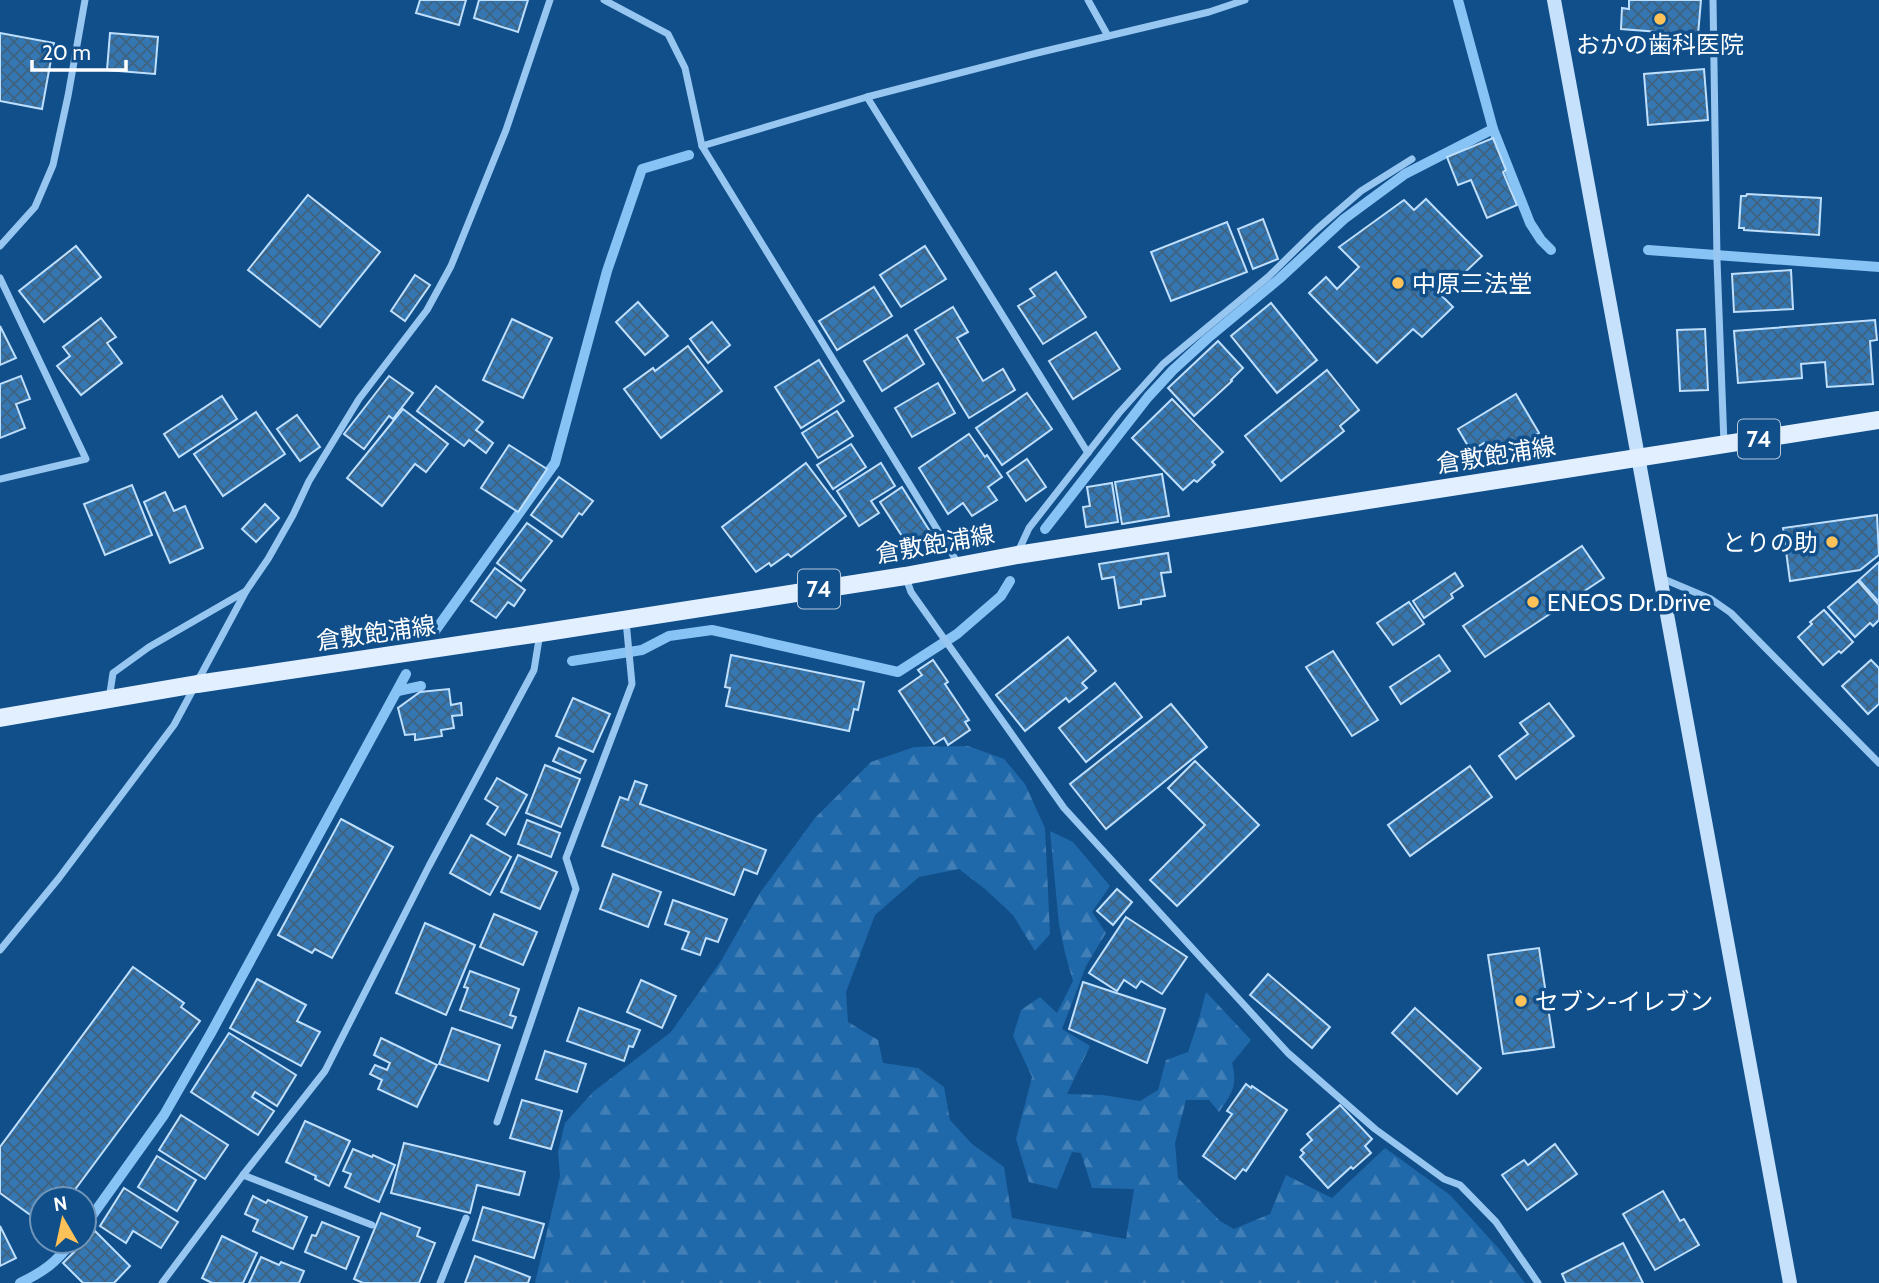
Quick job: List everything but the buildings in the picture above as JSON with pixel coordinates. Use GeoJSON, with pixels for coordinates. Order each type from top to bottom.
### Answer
{"type":"FeatureCollection","features":[{"type":"Feature","properties":{"kind":"main road","name":"倉敷飽浦線"},"geometry":{"type":"LineString","coordinates":[[0,718],[197,684],[905,576],[1017,555],[1879,421]]}},
{"type":"Feature","properties":{"kind":"street"},"geometry":{"type":"LineString","coordinates":[[0,246],[34,207],[54,165],[85,0]]}},
{"type":"Feature","properties":{"kind":"street"},"geometry":{"type":"LineString","coordinates":[[0,950],[60,878],[166,736],[246,591],[268,559],[309,481],[359,399],[427,310],[451,266],[506,130],[550,0]]}},
{"type":"Feature","properties":{"kind":"street"},"geometry":{"type":"LineString","coordinates":[[604,0],[668,34],[685,68],[702,146],[960,565]]}},
{"type":"Feature","properties":{"kind":"street"},"geometry":{"type":"LineString","coordinates":[[1087,0],[1108,36]]}},
{"type":"Feature","properties":{"kind":"street"},"geometry":{"type":"LineString","coordinates":[[702,146],[867,97],[1209,12],[1245,0]]}},
{"type":"Feature","properties":{"kind":"street"},"geometry":{"type":"LineString","coordinates":[[1554,0],[1790,1283]]}},
{"type":"Feature","properties":{"kind":"street"},"geometry":{"type":"LineString","coordinates":[[1713,0],[1717,260],[1724,445]]}},
{"type":"Feature","properties":{"kind":"street"},"geometry":{"type":"LineString","coordinates":[[867,97],[1088,453]]}},
{"type":"Feature","properties":{"kind":"street"},"geometry":{"type":"LineString","coordinates":[[1017,555],[1029,528],[1119,413],[1163,364],[1268,277],[1360,191],[1412,159]]}},
{"type":"Feature","properties":{"kind":"street"},"geometry":{"type":"LineString","coordinates":[[0,278],[86,459],[0,479]]}},
{"type":"Feature","properties":{"kind":"street"},"geometry":{"type":"LineString","coordinates":[[905,576],[911,592],[941,636],[1064,808],[1279,1042],[1375,1129],[1444,1179],[1460,1185],[1496,1222],[1538,1283]]}},
{"type":"Feature","properties":{"kind":"street"},"geometry":{"type":"LineString","coordinates":[[1661,578],[1712,598],[1731,612],[1879,764]]}},
{"type":"Feature","properties":{"kind":"street"},"geometry":{"type":"LineString","coordinates":[[109,700],[113,673],[149,647],[246,591]]}},
{"type":"Feature","properties":{"kind":"street"},"geometry":{"type":"LineString","coordinates":[[497,1122],[576,888],[566,858],[632,684],[626,618]]}},
{"type":"Feature","properties":{"kind":"street"},"geometry":{"type":"LineString","coordinates":[[163,1283],[325,1071],[429,866],[534,670],[540,633]]}},
{"type":"Feature","properties":{"kind":"street"},"geometry":{"type":"LineString","coordinates":[[243,1175],[372,1225]]}},
{"type":"Feature","properties":{"kind":"street"},"geometry":{"type":"LineString","coordinates":[[440,1283],[466,1218]]}},
{"type":"Feature","properties":{"kind":"green space"},"geometry":{"type":"Polygon","coordinates":[[[968,746],[1004,759],[1025,784],[1045,828],[1050,934],[1035,951],[1013,915],[959,869],[919,877],[875,915],[846,992],[848,1022],[878,1040],[883,1063],[918,1068],[944,1087],[950,1120],[972,1144],[1004,1167],[1012,1218],[1126,1239],[1134,1189],[1092,1188],[1081,1153],[1072,1152],[1057,1189],[1029,1182],[1016,1139],[1032,1077],[1013,1036],[1021,1010],[1040,997],[1057,1013],[1073,981],[1059,924],[1050,831],[1073,842],[1110,886],[1092,912],[1106,933],[1086,966],[1062,1029],[1090,1046],[1067,1094],[1103,1095],[1140,1101],[1158,1090],[1166,1060],[1188,1052],[1206,992],[1251,1040],[1232,1063],[1233,1089],[1219,1112],[1209,1100],[1186,1100],[1175,1143],[1178,1178],[1220,1221],[1234,1229],[1270,1214],[1286,1175],[1332,1198],[1385,1148],[1450,1195],[1500,1250],[1525,1283],[535,1283],[560,1176],[558,1152],[565,1123],[593,1092],[671,1032],[721,961],[759,894],[815,818],[871,762],[914,747],[968,746]]]}},
{"type":"Feature","properties":{"kind":"waterway"},"geometry":{"type":"LineString","coordinates":[[1045,529],[1148,397],[1208,338],[1279,279],[1344,219],[1405,174],[1493,129],[1458,0]]}},
{"type":"Feature","properties":{"kind":"waterway"},"geometry":{"type":"LineString","coordinates":[[1493,129],[1530,223],[1551,250]]}},
{"type":"Feature","properties":{"kind":"waterway"},"geometry":{"type":"LineString","coordinates":[[435,631],[555,463],[607,271],[642,169],[689,155]]}},
{"type":"Feature","properties":{"kind":"waterway"},"geometry":{"type":"LineString","coordinates":[[1648,250],[1879,267]]}},
{"type":"Feature","properties":{"kind":"waterway"},"geometry":{"type":"LineString","coordinates":[[572,661],[642,650],[669,636],[712,630],[898,672],[957,634],[1001,596],[1010,581]]}},
{"type":"Feature","properties":{"kind":"waterway"},"geometry":{"type":"LineString","coordinates":[[98,1207],[164,1115],[406,674]]}},
{"type":"Feature","properties":{"kind":"waterway"},"geometry":{"type":"LineString","coordinates":[[398,691],[421,686]]}},
{"type":"Feature","properties":{"kind":"waterway"},"geometry":{"type":"LineString","coordinates":[[20,1283],[49,1266],[61,1255]]}},
{"type":"Feature","properties":{"kind":"place","name":"おかの歯科医院"},"geometry":{"type":"Point","coordinates":[1660,19]}},
{"type":"Feature","properties":{"kind":"place","name":"中原三法堂"},"geometry":{"type":"Point","coordinates":[1398,283]}},
{"type":"Feature","properties":{"kind":"place","name":"とりの助"},"geometry":{"type":"Point","coordinates":[1832,542]}},
{"type":"Feature","properties":{"kind":"place","name":"ENEOS Dr.Drive"},"geometry":{"type":"Point","coordinates":[1533,602]}},
{"type":"Feature","properties":{"kind":"place","name":"セブン-イレブン"},"geometry":{"type":"Point","coordinates":[1521,1001]}}]}
